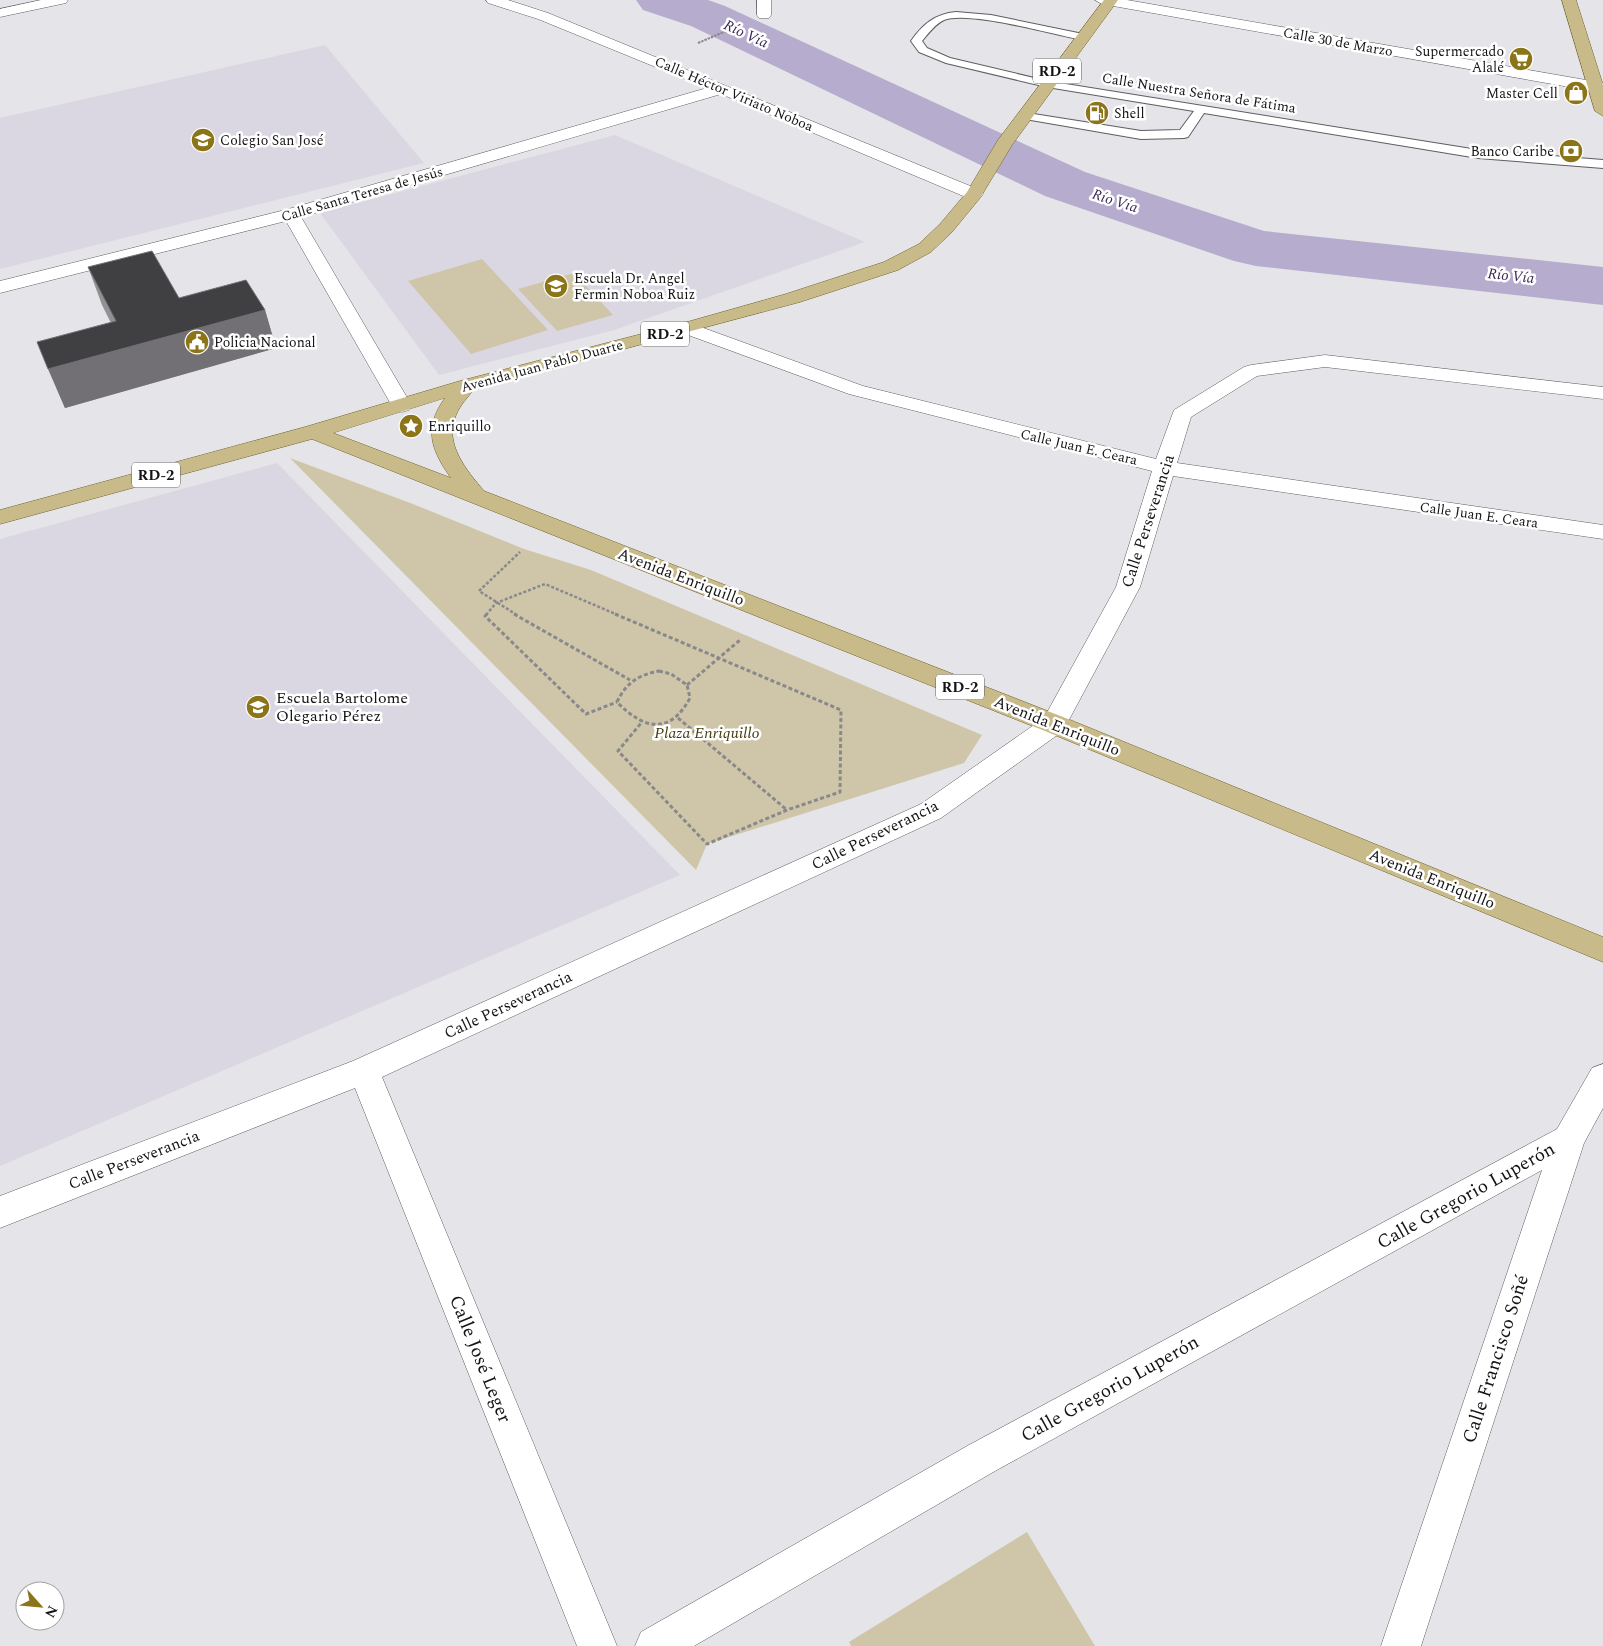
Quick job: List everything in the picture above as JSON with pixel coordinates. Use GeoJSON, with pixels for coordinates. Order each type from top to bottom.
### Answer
{"type":"FeatureCollection","features":[{"type":"Feature","properties":{"kind":"main road"},"geometry":{"type":"LineString","coordinates":[[1569,0],[1599,88],[1603,111]]}},
{"type":"Feature","properties":{"kind":"main road","name":"Avenida Juan Pablo Duarte"},"geometry":{"type":"LineString","coordinates":[[0,517],[313,432],[467,385],[687,328],[793,298],[891,266],[925,248],[946,228],[979,186],[1004,144],[1108,1]]}},
{"type":"Feature","properties":{"kind":"main road","name":"RD-2"},"geometry":{"type":"LineString","coordinates":[[467,385],[443,420],[444,447],[454,469],[476,496]]}},
{"type":"Feature","properties":{"kind":"main road","name":"Avenida Enriquillo"},"geometry":{"type":"LineString","coordinates":[[313,432],[1054,724],[1603,950]]}},
{"type":"Feature","properties":{"kind":"street"},"geometry":{"type":"LineString","coordinates":[[0,13],[61,0]]}},
{"type":"Feature","properties":{"kind":"street","name":"Calle Héctor Viriato Noboa"},"geometry":{"type":"LineString","coordinates":[[493,0],[543,16],[721,89],[979,186]]}},
{"type":"Feature","properties":{"kind":"street"},"geometry":{"type":"LineString","coordinates":[[764,0],[764,15]]}},
{"type":"Feature","properties":{"kind":"street","name":"Calle 30 de Marzo"},"geometry":{"type":"LineString","coordinates":[[1108,1],[1599,88]]}},
{"type":"Feature","properties":{"kind":"street","name":"Calle Santa Teresa de Jesús"},"geometry":{"type":"LineString","coordinates":[[0,287],[291,214],[721,89]]}},
{"type":"Feature","properties":{"kind":"street"},"geometry":{"type":"LineString","coordinates":[[291,214],[402,406]]}},
{"type":"Feature","properties":{"kind":"street","name":"Calle Juan E. Ceara"},"geometry":{"type":"LineString","coordinates":[[687,328],[856,390],[1024,434],[1166,468],[1603,532]]}},
{"type":"Feature","properties":{"kind":"street","name":"Calle Perseverancia"},"geometry":{"type":"LineString","coordinates":[[0,1212],[364,1071],[931,811],[1054,724],[1128,587],[1181,414],[1252,371],[1324,362],[1603,393]]}},
{"type":"Feature","properties":{"kind":"street","name":"Calle José Leger"},"geometry":{"type":"LineString","coordinates":[[364,1071],[597,1646]]}},
{"type":"Feature","properties":{"kind":"street","name":"Calle Francisco Soñé"},"geometry":{"type":"LineString","coordinates":[[1401,1646],[1569,1139],[1603,1078]]}},
{"type":"Feature","properties":{"kind":"street","name":"Calle Gregorio Luperón"},"geometry":{"type":"LineString","coordinates":[[655,1646],[982,1458],[1569,1139]]}},
{"type":"Feature","properties":{"kind":"lane","name":"Calle Nuestra Señora de Fátima"},"geometry":{"type":"LineString","coordinates":[[1083,37],[971,16],[945,16],[928,26],[916,42],[923,50],[946,60],[1047,84],[1478,154],[1603,164]]}},
{"type":"Feature","properties":{"kind":"lane"},"geometry":{"type":"LineString","coordinates":[[1025,115],[1141,135],[1184,134],[1201,109]]}},
{"type":"Feature","properties":{"kind":"path"},"geometry":{"type":"LineString","coordinates":[[694,45],[736,27]]}},
{"type":"Feature","properties":{"kind":"path"},"geometry":{"type":"LineString","coordinates":[[524,549],[479,591],[496,603],[630,680]]}},
{"type":"Feature","properties":{"kind":"path"},"geometry":{"type":"LineString","coordinates":[[617,702],[627,714],[642,722],[664,724],[678,718],[690,698],[687,685],[671,674],[659,671],[643,674],[630,680],[617,702],[586,714],[485,616],[496,603],[545,584],[717,659],[841,710],[840,792],[787,810],[707,844],[618,751],[642,722]]}},
{"type":"Feature","properties":{"kind":"path"},"geometry":{"type":"LineString","coordinates":[[687,685],[740,640]]}},
{"type":"Feature","properties":{"kind":"path"},"geometry":{"type":"LineString","coordinates":[[678,718],[787,810]]}},
{"type":"Feature","properties":{"kind":"shaded area","name":"Colegio San José"},"geometry":{"type":"Polygon","coordinates":[[[325,45],[424,163],[0,269],[0,118],[325,45]]]}},
{"type":"Feature","properties":{"kind":"shaded area","name":"Escuela Dr. Angel Fermin Noboa Ruiz"},"geometry":{"type":"Polygon","coordinates":[[[615,135],[865,242],[614,330],[439,375],[320,213],[615,135]]]}},
{"type":"Feature","properties":{"kind":"shaded area","name":"Escuela Bartolome Olegario Pérez"},"geometry":{"type":"Polygon","coordinates":[[[277,463],[680,875],[0,1166],[0,539],[277,463]]]}},
{"type":"Feature","properties":{"kind":"green space"},"geometry":{"type":"Polygon","coordinates":[[[482,259],[548,330],[471,354],[408,281],[482,259]]]}},
{"type":"Feature","properties":{"kind":"green space"},"geometry":{"type":"Polygon","coordinates":[[[574,273],[613,315],[557,331],[518,289],[574,273]]]}},
{"type":"Feature","properties":{"kind":"green space","name":"Plaza Enriquillo"},"geometry":{"type":"Polygon","coordinates":[[[290,458],[413,504],[524,549],[591,570],[982,735],[964,763],[707,844],[696,870],[290,458]]]}},
{"type":"Feature","properties":{"kind":"green space"},"geometry":{"type":"Polygon","coordinates":[[[1027,1532],[1095,1646],[851,1646],[849,1642],[1027,1532]]]}},
{"type":"Feature","properties":{"kind":"building"},"geometry":{"type":"Polygon","coordinates":[[[152,251],[179,298],[246,280],[265,310],[48,369],[37,342],[116,321],[88,267],[152,251]]]}},
{"type":"Feature","properties":{"kind":"waterway","name":"Río Vía"},"geometry":{"type":"LineString","coordinates":[[660,0],[708,16],[1065,184],[1256,248],[1603,286]]}},
{"type":"Feature","properties":{"kind":"place","name":"Supermercado Alalé"},"geometry":{"type":"Point","coordinates":[1521,59]}},
{"type":"Feature","properties":{"kind":"place","name":"Master Cell"},"geometry":{"type":"Point","coordinates":[1576,93]}},
{"type":"Feature","properties":{"kind":"place","name":"Shell"},"geometry":{"type":"Point","coordinates":[1097,113]}},
{"type":"Feature","properties":{"kind":"place","name":"Colegio San José"},"geometry":{"type":"Point","coordinates":[203,140]}},
{"type":"Feature","properties":{"kind":"place","name":"Banco Caribe"},"geometry":{"type":"Point","coordinates":[1571,151]}},
{"type":"Feature","properties":{"kind":"place","name":"Escuela Dr. Angel Fermin Noboa Ruiz"},"geometry":{"type":"Point","coordinates":[556,286]}},
{"type":"Feature","properties":{"kind":"place","name":"Policia Nacional"},"geometry":{"type":"Point","coordinates":[197,342]}},
{"type":"Feature","properties":{"kind":"place","name":"Enriquillo"},"geometry":{"type":"Point","coordinates":[411,426]}},
{"type":"Feature","properties":{"kind":"place","name":"Escuela Bartolome Olegario Pérez"},"geometry":{"type":"Point","coordinates":[258,707]}}]}
